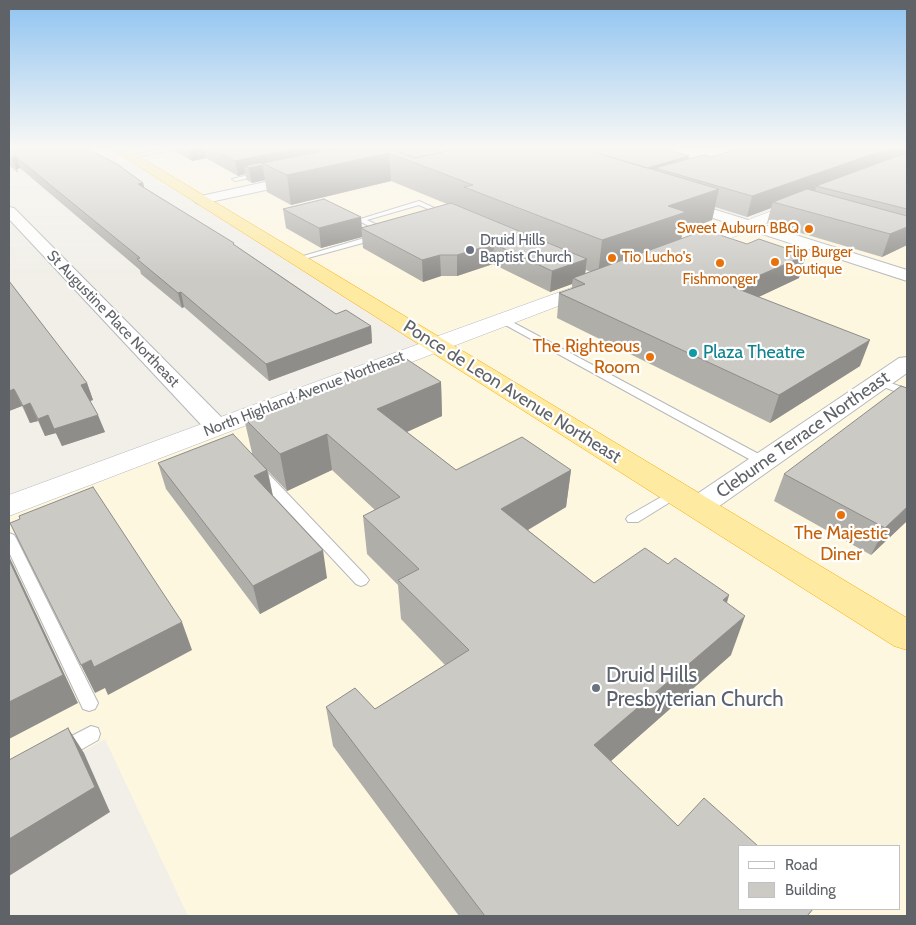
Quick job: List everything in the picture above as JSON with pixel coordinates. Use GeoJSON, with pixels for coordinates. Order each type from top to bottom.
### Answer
{"type":"FeatureCollection","features":[{"type":"Feature","properties":{"kind":"highway","name":"Ponce de Leon Avenue Northeast"},"geometry":{"type":"LineString","coordinates":[[187,191],[907,636]]}},
{"type":"Feature","properties":{"kind":"main road"},"geometry":{"type":"LineString","coordinates":[[667,257],[748,224],[804,207],[823,195]]}},
{"type":"Feature","properties":{"kind":"main road","name":"North Highland Avenue Northeast"},"geometry":{"type":"LineString","coordinates":[[9,506],[222,433],[435,345],[504,320],[603,280]]}},
{"type":"Feature","properties":{"kind":"street"},"geometry":{"type":"LineString","coordinates":[[201,200],[242,191]]}},
{"type":"Feature","properties":{"kind":"street"},"geometry":{"type":"LineString","coordinates":[[670,200],[904,272]]}},
{"type":"Feature","properties":{"kind":"street","name":"St Augustine Place Northeast"},"geometry":{"type":"LineString","coordinates":[[9,211],[222,433]]}},
{"type":"Feature","properties":{"kind":"street","name":"Cleburne Terrace Northeast"},"geometry":{"type":"LineString","coordinates":[[686,500],[764,462],[907,362]]}},
{"type":"Feature","properties":{"kind":"lane"},"geometry":{"type":"LineString","coordinates":[[297,259],[392,232],[361,220],[419,203],[456,220]]}},
{"type":"Feature","properties":{"kind":"lane"},"geometry":{"type":"LineString","coordinates":[[439,218],[447,216]]}},
{"type":"Feature","properties":{"kind":"lane"},"geometry":{"type":"LineString","coordinates":[[504,320],[764,462]]}},
{"type":"Feature","properties":{"kind":"lane"},"geometry":{"type":"LineString","coordinates":[[880,382],[907,393]]}},
{"type":"Feature","properties":{"kind":"lane"},"geometry":{"type":"LineString","coordinates":[[254,467],[361,580]]}},
{"type":"Feature","properties":{"kind":"lane"},"geometry":{"type":"LineString","coordinates":[[634,519],[686,500]]}},
{"type":"Feature","properties":{"kind":"lane"},"geometry":{"type":"LineString","coordinates":[[9,538],[89,703]]}},
{"type":"Feature","properties":{"kind":"lane"},"geometry":{"type":"LineString","coordinates":[[50,758],[91,734]]}},
{"type":"Feature","properties":{"kind":"shaded area"},"geometry":{"type":"Polygon","coordinates":[[[184,191],[636,191],[740,225],[824,191],[907,191],[907,916],[188,916],[105,739],[9,793],[9,506],[435,345],[184,191]]]}},
{"type":"Feature","properties":{"kind":"building"},"geometry":{"type":"Polygon","coordinates":[[[58,191],[150,191],[234,243],[336,314],[346,310],[371,326],[266,364],[181,292],[178,293],[137,259],[140,258],[58,191]]]}},
{"type":"Feature","properties":{"kind":"building"},"geometry":{"type":"Polygon","coordinates":[[[475,191],[712,191],[668,206],[686,212],[602,240],[475,191]]]}},
{"type":"Feature","properties":{"kind":"building"},"geometry":{"type":"Polygon","coordinates":[[[735,191],[766,191],[752,196],[735,191]]]}},
{"type":"Feature","properties":{"kind":"building"},"geometry":{"type":"Polygon","coordinates":[[[801,191],[815,191],[907,216],[907,227],[890,234],[773,202],[801,191]]]}},
{"type":"Feature","properties":{"kind":"building"},"geometry":{"type":"Polygon","coordinates":[[[836,191],[907,191],[907,209],[836,191]]]}},
{"type":"Feature","properties":{"kind":"building"},"geometry":{"type":"Polygon","coordinates":[[[324,199],[361,217],[319,228],[283,209],[324,199]]]}},
{"type":"Feature","properties":{"kind":"building"},"geometry":{"type":"Polygon","coordinates":[[[451,203],[587,259],[552,271],[494,244],[457,255],[440,255],[422,260],[361,228],[451,203]]]}},
{"type":"Feature","properties":{"kind":"building"},"geometry":{"type":"Polygon","coordinates":[[[705,230],[747,244],[759,239],[806,255],[733,287],[870,340],[779,395],[559,293],[585,284],[573,278],[705,230]]]}},
{"type":"Feature","properties":{"kind":"building"},"geometry":{"type":"Polygon","coordinates":[[[9,281],[87,383],[81,385],[98,415],[54,429],[48,415],[38,419],[30,403],[23,406],[14,389],[9,391],[9,281]]]}},
{"type":"Feature","properties":{"kind":"building"},"geometry":{"type":"Polygon","coordinates":[[[402,356],[441,382],[377,409],[456,470],[522,437],[571,470],[501,509],[594,583],[645,548],[668,564],[675,558],[729,595],[723,600],[745,616],[594,745],[678,826],[704,798],[757,845],[738,845],[738,910],[812,910],[807,916],[485,916],[326,707],[355,688],[375,709],[469,650],[398,580],[419,569],[363,516],[400,497],[327,434],[280,454],[244,418],[402,356]]]}},
{"type":"Feature","properties":{"kind":"building"},"geometry":{"type":"Polygon","coordinates":[[[901,386],[907,388],[907,507],[885,528],[784,474],[901,386]]]}},
{"type":"Feature","properties":{"kind":"building"},"geometry":{"type":"Polygon","coordinates":[[[233,434],[267,470],[254,476],[323,550],[253,586],[158,463],[233,434]]]}},
{"type":"Feature","properties":{"kind":"building"},"geometry":{"type":"Polygon","coordinates":[[[93,487],[182,622],[94,667],[91,660],[81,665],[10,523],[20,519],[19,516],[93,487]]]}},
{"type":"Feature","properties":{"kind":"building"},"geometry":{"type":"Polygon","coordinates":[[[9,560],[63,675],[9,702],[9,560]]]}},
{"type":"Feature","properties":{"kind":"building"},"geometry":{"type":"Polygon","coordinates":[[[68,728],[95,787],[9,839],[9,760],[68,728]]]}},
{"type":"Feature","properties":{"kind":"place","name":"Sweet Auburn BBQ"},"geometry":{"type":"Point","coordinates":[809,229]}},
{"type":"Feature","properties":{"kind":"place","name":"Druid Hills Baptist Church"},"geometry":{"type":"Point","coordinates":[470,250]}},
{"type":"Feature","properties":{"kind":"place","name":"Tio Lucho's"},"geometry":{"type":"Point","coordinates":[612,258]}},
{"type":"Feature","properties":{"kind":"place","name":"Flip Burger Boutique"},"geometry":{"type":"Point","coordinates":[775,262]}},
{"type":"Feature","properties":{"kind":"place","name":"Fishmonger"},"geometry":{"type":"Point","coordinates":[720,263]}},
{"type":"Feature","properties":{"kind":"place","name":"Plaza Theatre"},"geometry":{"type":"Point","coordinates":[693,353]}},
{"type":"Feature","properties":{"kind":"place","name":"The Righteous Room"},"geometry":{"type":"Point","coordinates":[650,357]}},
{"type":"Feature","properties":{"kind":"place","name":"The Majestic Diner"},"geometry":{"type":"Point","coordinates":[841,515]}},
{"type":"Feature","properties":{"kind":"place","name":"Druid Hills Presbyterian Church"},"geometry":{"type":"Point","coordinates":[596,688]}}]}
